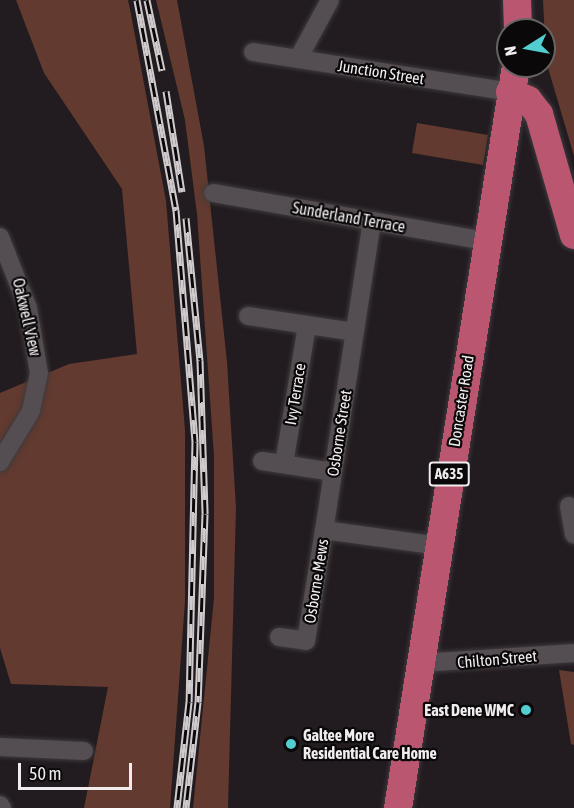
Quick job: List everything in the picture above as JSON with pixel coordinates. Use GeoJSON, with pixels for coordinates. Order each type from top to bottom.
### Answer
{"type":"FeatureCollection","features":[{"type":"Feature","properties":{"kind":"highway"},"geometry":{"type":"LineString","coordinates":[[517,0],[518,18]]}},
{"type":"Feature","properties":{"kind":"highway"},"geometry":{"type":"LineString","coordinates":[[525,78],[574,235]]}},
{"type":"Feature","properties":{"kind":"highway"},"geometry":{"type":"LineString","coordinates":[[513,79],[528,100],[542,127]]}},
{"type":"Feature","properties":{"kind":"highway","name":"Doncaster Road"},"geometry":{"type":"LineString","coordinates":[[398,808],[513,79]]}},
{"type":"Feature","properties":{"kind":"highway"},"geometry":{"type":"LineString","coordinates":[[502,140],[522,128],[542,127]]}},
{"type":"Feature","properties":{"kind":"street"},"geometry":{"type":"LineString","coordinates":[[298,59],[330,0]]}},
{"type":"Feature","properties":{"kind":"street","name":"Junction Street"},"geometry":{"type":"LineString","coordinates":[[253,52],[298,59],[513,79]]}},
{"type":"Feature","properties":{"kind":"street","name":"Sunderland Terrace"},"geometry":{"type":"LineString","coordinates":[[213,193],[486,241]]}},
{"type":"Feature","properties":{"kind":"street","name":"Osborne Street"},"geometry":{"type":"LineString","coordinates":[[324,530],[372,221]]}},
{"type":"Feature","properties":{"kind":"street","name":"Oakwell View"},"geometry":{"type":"LineString","coordinates":[[0,237],[28,308],[39,373],[31,411],[0,462]]}},
{"type":"Feature","properties":{"kind":"street"},"geometry":{"type":"LineString","coordinates":[[248,316],[355,332]]}},
{"type":"Feature","properties":{"kind":"street","name":"Ivy Terrace"},"geometry":{"type":"LineString","coordinates":[[284,464],[307,325]]}},
{"type":"Feature","properties":{"kind":"street"},"geometry":{"type":"LineString","coordinates":[[262,461],[333,472]]}},
{"type":"Feature","properties":{"kind":"street"},"geometry":{"type":"LineString","coordinates":[[569,506],[574,535]]}},
{"type":"Feature","properties":{"kind":"street"},"geometry":{"type":"LineString","coordinates":[[324,530],[439,546]]}},
{"type":"Feature","properties":{"kind":"street","name":"Osborne Mews"},"geometry":{"type":"LineString","coordinates":[[279,638],[306,640],[324,530]]}},
{"type":"Feature","properties":{"kind":"street","name":"Chilton Street"},"geometry":{"type":"LineString","coordinates":[[421,663],[574,653]]}},
{"type":"Feature","properties":{"kind":"street"},"geometry":{"type":"LineString","coordinates":[[0,747],[84,752]]}},
{"type":"Feature","properties":{"kind":"shaded area"},"geometry":{"type":"Polygon","coordinates":[[[16,0],[128,0],[130,9],[166,201],[185,430],[185,601],[170,808],[84,808],[108,687],[11,684],[0,648],[0,393],[69,364],[137,354],[122,189],[44,73],[16,0]]]}},
{"type":"Feature","properties":{"kind":"shaded area"},"geometry":{"type":"Polygon","coordinates":[[[156,0],[177,0],[204,146],[227,362],[236,508],[228,808],[193,808],[214,598],[214,456],[197,214],[185,120],[156,0]]]}},
{"type":"Feature","properties":{"kind":"shaded area"},"geometry":{"type":"Polygon","coordinates":[[[543,0],[574,0],[574,156],[551,78],[556,78],[556,18],[544,18],[543,0]]]}},
{"type":"Feature","properties":{"kind":"shaded area"},"geometry":{"type":"Polygon","coordinates":[[[417,123],[488,135],[483,165],[412,153],[417,123]]]}},
{"type":"Feature","properties":{"kind":"shaded area"},"geometry":{"type":"Polygon","coordinates":[[[559,670],[574,672],[574,745],[571,744],[559,670]]]}},
{"type":"Feature","properties":{"kind":"railway"},"geometry":{"type":"LineString","coordinates":[[137,0],[176,210],[195,442],[189,702],[177,808]]}},
{"type":"Feature","properties":{"kind":"railway"},"geometry":{"type":"LineString","coordinates":[[147,0],[162,70]]}},
{"type":"Feature","properties":{"kind":"railway"},"geometry":{"type":"LineString","coordinates":[[166,91],[182,192]]}},
{"type":"Feature","properties":{"kind":"railway"},"geometry":{"type":"LineString","coordinates":[[186,218],[200,360],[205,514],[198,702],[186,808]]}},
{"type":"Feature","properties":{"kind":"place","name":"East Dene WMC"},"geometry":{"type":"Point","coordinates":[526,710]}},
{"type":"Feature","properties":{"kind":"place","name":"Galtee More Residential Care Home"},"geometry":{"type":"Point","coordinates":[291,744]}}]}
